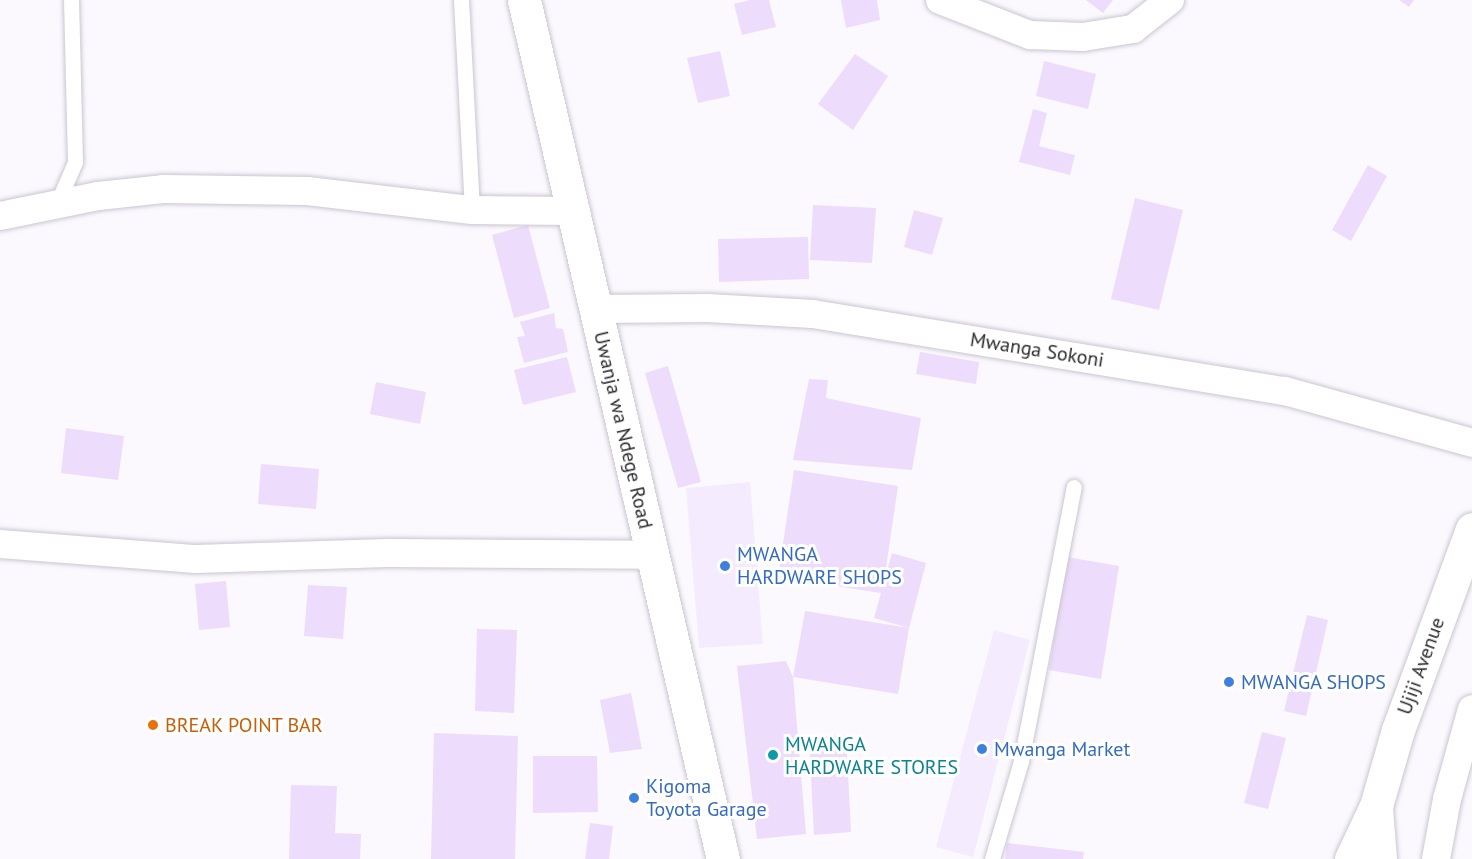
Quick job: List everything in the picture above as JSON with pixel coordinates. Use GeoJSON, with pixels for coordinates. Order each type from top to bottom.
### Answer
{"type":"FeatureCollection","features":[{"type":"Feature","properties":{"kind":"main road","name":"Uwanja wa Ndege Road"},"geometry":{"type":"LineString","coordinates":[[524,0],[576,211],[595,309],[723,859]]}},
{"type":"Feature","properties":{"kind":"main road","name":"Ujiji Avenue"},"geometry":{"type":"LineString","coordinates":[[1351,859],[1376,806],[1398,730],[1472,529]]}},
{"type":"Feature","properties":{"kind":"main road","name":"Ujiji Avenue"},"geometry":{"type":"LineString","coordinates":[[1376,806],[1380,859]]}},
{"type":"Feature","properties":{"kind":"street"},"geometry":{"type":"LineString","coordinates":[[940,0],[1030,35],[1083,37],[1133,28],[1170,0]]}},
{"type":"Feature","properties":{"kind":"street"},"geometry":{"type":"LineString","coordinates":[[0,216],[164,189],[307,191],[471,210],[576,211]]}},
{"type":"Feature","properties":{"kind":"street","name":"Mwanga Sokoni"},"geometry":{"type":"LineString","coordinates":[[595,309],[708,308],[813,314],[1285,391],[1472,443]]}},
{"type":"Feature","properties":{"kind":"street"},"geometry":{"type":"LineString","coordinates":[[0,544],[196,559],[421,553],[652,555]]}},
{"type":"Feature","properties":{"kind":"street"},"geometry":{"type":"LineString","coordinates":[[1436,859],[1447,799],[1472,709]]}},
{"type":"Feature","properties":{"kind":"lane"},"geometry":{"type":"LineString","coordinates":[[56,206],[75,162],[71,0]]}},
{"type":"Feature","properties":{"kind":"lane"},"geometry":{"type":"LineString","coordinates":[[461,0],[470,122],[471,210]]}},
{"type":"Feature","properties":{"kind":"lane"},"geometry":{"type":"LineString","coordinates":[[992,859],[1025,738],[1074,488]]}},
{"type":"Feature","properties":{"kind":"shaded area","name":"MWANGA HARDWARE SHOPS"},"geometry":{"type":"Polygon","coordinates":[[[750,482],[763,644],[699,648],[686,488],[750,482]]]}},
{"type":"Feature","properties":{"kind":"shaded area","name":"Mwanga Market"},"geometry":{"type":"Polygon","coordinates":[[[994,630],[1030,640],[973,857],[936,847],[994,630]]]}},
{"type":"Feature","properties":{"kind":"building"},"geometry":{"type":"Polygon","coordinates":[[[750,0],[769,0],[776,27],[742,35],[734,4],[750,0]]]}},
{"type":"Feature","properties":{"kind":"building"},"geometry":{"type":"Polygon","coordinates":[[[841,0],[877,0],[880,20],[846,28],[841,0]]]}},
{"type":"Feature","properties":{"kind":"building"},"geometry":{"type":"Polygon","coordinates":[[[1086,0],[1113,0],[1103,13],[1086,0]]]}},
{"type":"Feature","properties":{"kind":"building"},"geometry":{"type":"Polygon","coordinates":[[[1399,0],[1414,0],[1409,7],[1399,0]]]}},
{"type":"Feature","properties":{"kind":"building"},"geometry":{"type":"Polygon","coordinates":[[[720,51],[730,96],[698,103],[687,58],[720,51]]]}},
{"type":"Feature","properties":{"kind":"building"},"geometry":{"type":"Polygon","coordinates":[[[855,54],[888,76],[853,130],[818,104],[855,54]]]}},
{"type":"Feature","properties":{"kind":"building"},"geometry":{"type":"Polygon","coordinates":[[[1044,61],[1096,74],[1088,109],[1036,96],[1044,61]]]}},
{"type":"Feature","properties":{"kind":"building"},"geometry":{"type":"Polygon","coordinates":[[[1033,109],[1047,113],[1039,146],[1075,155],[1070,175],[1019,162],[1033,109]]]}},
{"type":"Feature","properties":{"kind":"building"},"geometry":{"type":"Polygon","coordinates":[[[1368,165],[1387,176],[1351,241],[1332,230],[1368,165]]]}},
{"type":"Feature","properties":{"kind":"building"},"geometry":{"type":"Polygon","coordinates":[[[1135,198],[1183,210],[1159,310],[1111,299],[1135,198]]]}},
{"type":"Feature","properties":{"kind":"building"},"geometry":{"type":"Polygon","coordinates":[[[813,205],[876,208],[872,263],[810,260],[813,205]]]}},
{"type":"Feature","properties":{"kind":"building"},"geometry":{"type":"Polygon","coordinates":[[[914,210],[943,218],[932,255],[904,247],[914,210]]]}},
{"type":"Feature","properties":{"kind":"building"},"geometry":{"type":"Polygon","coordinates":[[[528,225],[550,308],[514,318],[492,235],[528,225]]]}},
{"type":"Feature","properties":{"kind":"building"},"geometry":{"type":"Polygon","coordinates":[[[808,237],[809,279],[719,282],[718,239],[808,237]]]}},
{"type":"Feature","properties":{"kind":"building"},"geometry":{"type":"Polygon","coordinates":[[[554,313],[556,328],[563,329],[568,352],[524,363],[517,337],[525,336],[520,322],[554,313]]]}},
{"type":"Feature","properties":{"kind":"building"},"geometry":{"type":"Polygon","coordinates":[[[920,352],[979,362],[976,384],[916,374],[920,352]]]}},
{"type":"Feature","properties":{"kind":"building"},"geometry":{"type":"Polygon","coordinates":[[[567,357],[576,392],[523,405],[514,370],[567,357]]]}},
{"type":"Feature","properties":{"kind":"building"},"geometry":{"type":"Polygon","coordinates":[[[668,366],[701,482],[678,488],[645,373],[668,366]]]}},
{"type":"Feature","properties":{"kind":"building"},"geometry":{"type":"Polygon","coordinates":[[[809,379],[828,380],[826,398],[921,418],[912,470],[793,460],[809,379]]]}},
{"type":"Feature","properties":{"kind":"building"},"geometry":{"type":"Polygon","coordinates":[[[376,382],[426,392],[420,424],[370,414],[376,382]]]}},
{"type":"Feature","properties":{"kind":"building"},"geometry":{"type":"Polygon","coordinates":[[[66,428],[124,436],[118,480],[61,473],[66,428]]]}},
{"type":"Feature","properties":{"kind":"building"},"geometry":{"type":"Polygon","coordinates":[[[261,464],[319,469],[316,509],[258,504],[261,464]]]}},
{"type":"Feature","properties":{"kind":"building"},"geometry":{"type":"Polygon","coordinates":[[[794,470],[898,486],[884,582],[892,553],[926,563],[909,628],[874,618],[881,593],[778,577],[794,470]]]}},
{"type":"Feature","properties":{"kind":"building"},"geometry":{"type":"Polygon","coordinates":[[[1067,557],[1119,566],[1101,679],[1049,670],[1067,557]]]}},
{"type":"Feature","properties":{"kind":"building"},"geometry":{"type":"Polygon","coordinates":[[[226,581],[230,627],[199,630],[195,584],[226,581]]]}},
{"type":"Feature","properties":{"kind":"building"},"geometry":{"type":"Polygon","coordinates":[[[308,585],[347,587],[343,639],[304,636],[308,585]]]}},
{"type":"Feature","properties":{"kind":"building"},"geometry":{"type":"Polygon","coordinates":[[[805,611],[909,628],[898,694],[793,677],[805,611]]]}},
{"type":"Feature","properties":{"kind":"building"},"geometry":{"type":"Polygon","coordinates":[[[1307,615],[1328,620],[1306,716],[1284,711],[1307,615]]]}},
{"type":"Feature","properties":{"kind":"building"},"geometry":{"type":"Polygon","coordinates":[[[477,629],[517,630],[514,713],[475,711],[477,629]]]}},
{"type":"Feature","properties":{"kind":"building","name":"MWANGA HARDWARE STORES"},"geometry":{"type":"Polygon","coordinates":[[[786,661],[793,677],[806,834],[757,839],[737,666],[786,661]]]}},
{"type":"Feature","properties":{"kind":"building"},"geometry":{"type":"Polygon","coordinates":[[[631,693],[642,749],[610,753],[600,700],[631,693]]]}},
{"type":"Feature","properties":{"kind":"building"},"geometry":{"type":"Polygon","coordinates":[[[1262,732],[1286,738],[1268,809],[1244,803],[1262,732]]]}},
{"type":"Feature","properties":{"kind":"building"},"geometry":{"type":"Polygon","coordinates":[[[434,733],[518,736],[515,859],[431,859],[434,733]]]}},
{"type":"Feature","properties":{"kind":"building"},"geometry":{"type":"Polygon","coordinates":[[[846,735],[851,832],[814,835],[809,737],[846,735]]]}},
{"type":"Feature","properties":{"kind":"building"},"geometry":{"type":"Polygon","coordinates":[[[533,756],[597,756],[598,812],[533,813],[533,756]]]}},
{"type":"Feature","properties":{"kind":"building"},"geometry":{"type":"Polygon","coordinates":[[[291,785],[337,786],[335,833],[361,834],[360,859],[289,859],[291,785]]]}},
{"type":"Feature","properties":{"kind":"building"},"geometry":{"type":"Polygon","coordinates":[[[590,823],[613,826],[609,859],[585,859],[590,823]]]}},
{"type":"Feature","properties":{"kind":"building"},"geometry":{"type":"Polygon","coordinates":[[[1007,843],[1084,852],[1083,859],[1005,859],[1007,843]]]}},
{"type":"Feature","properties":{"kind":"place","name":"MWANGA HARDWARE SHOPS"},"geometry":{"type":"Point","coordinates":[725,566]}},
{"type":"Feature","properties":{"kind":"place","name":"MWANGA SHOPS"},"geometry":{"type":"Point","coordinates":[1229,682]}},
{"type":"Feature","properties":{"kind":"place","name":"BREAK POINT BAR"},"geometry":{"type":"Point","coordinates":[153,725]}},
{"type":"Feature","properties":{"kind":"place","name":"Mwanga Market"},"geometry":{"type":"Point","coordinates":[982,749]}},
{"type":"Feature","properties":{"kind":"place","name":"MWANGA HARDWARE STORES"},"geometry":{"type":"Point","coordinates":[773,755]}},
{"type":"Feature","properties":{"kind":"place","name":"Kigoma Toyota Garage"},"geometry":{"type":"Point","coordinates":[634,798]}}]}
